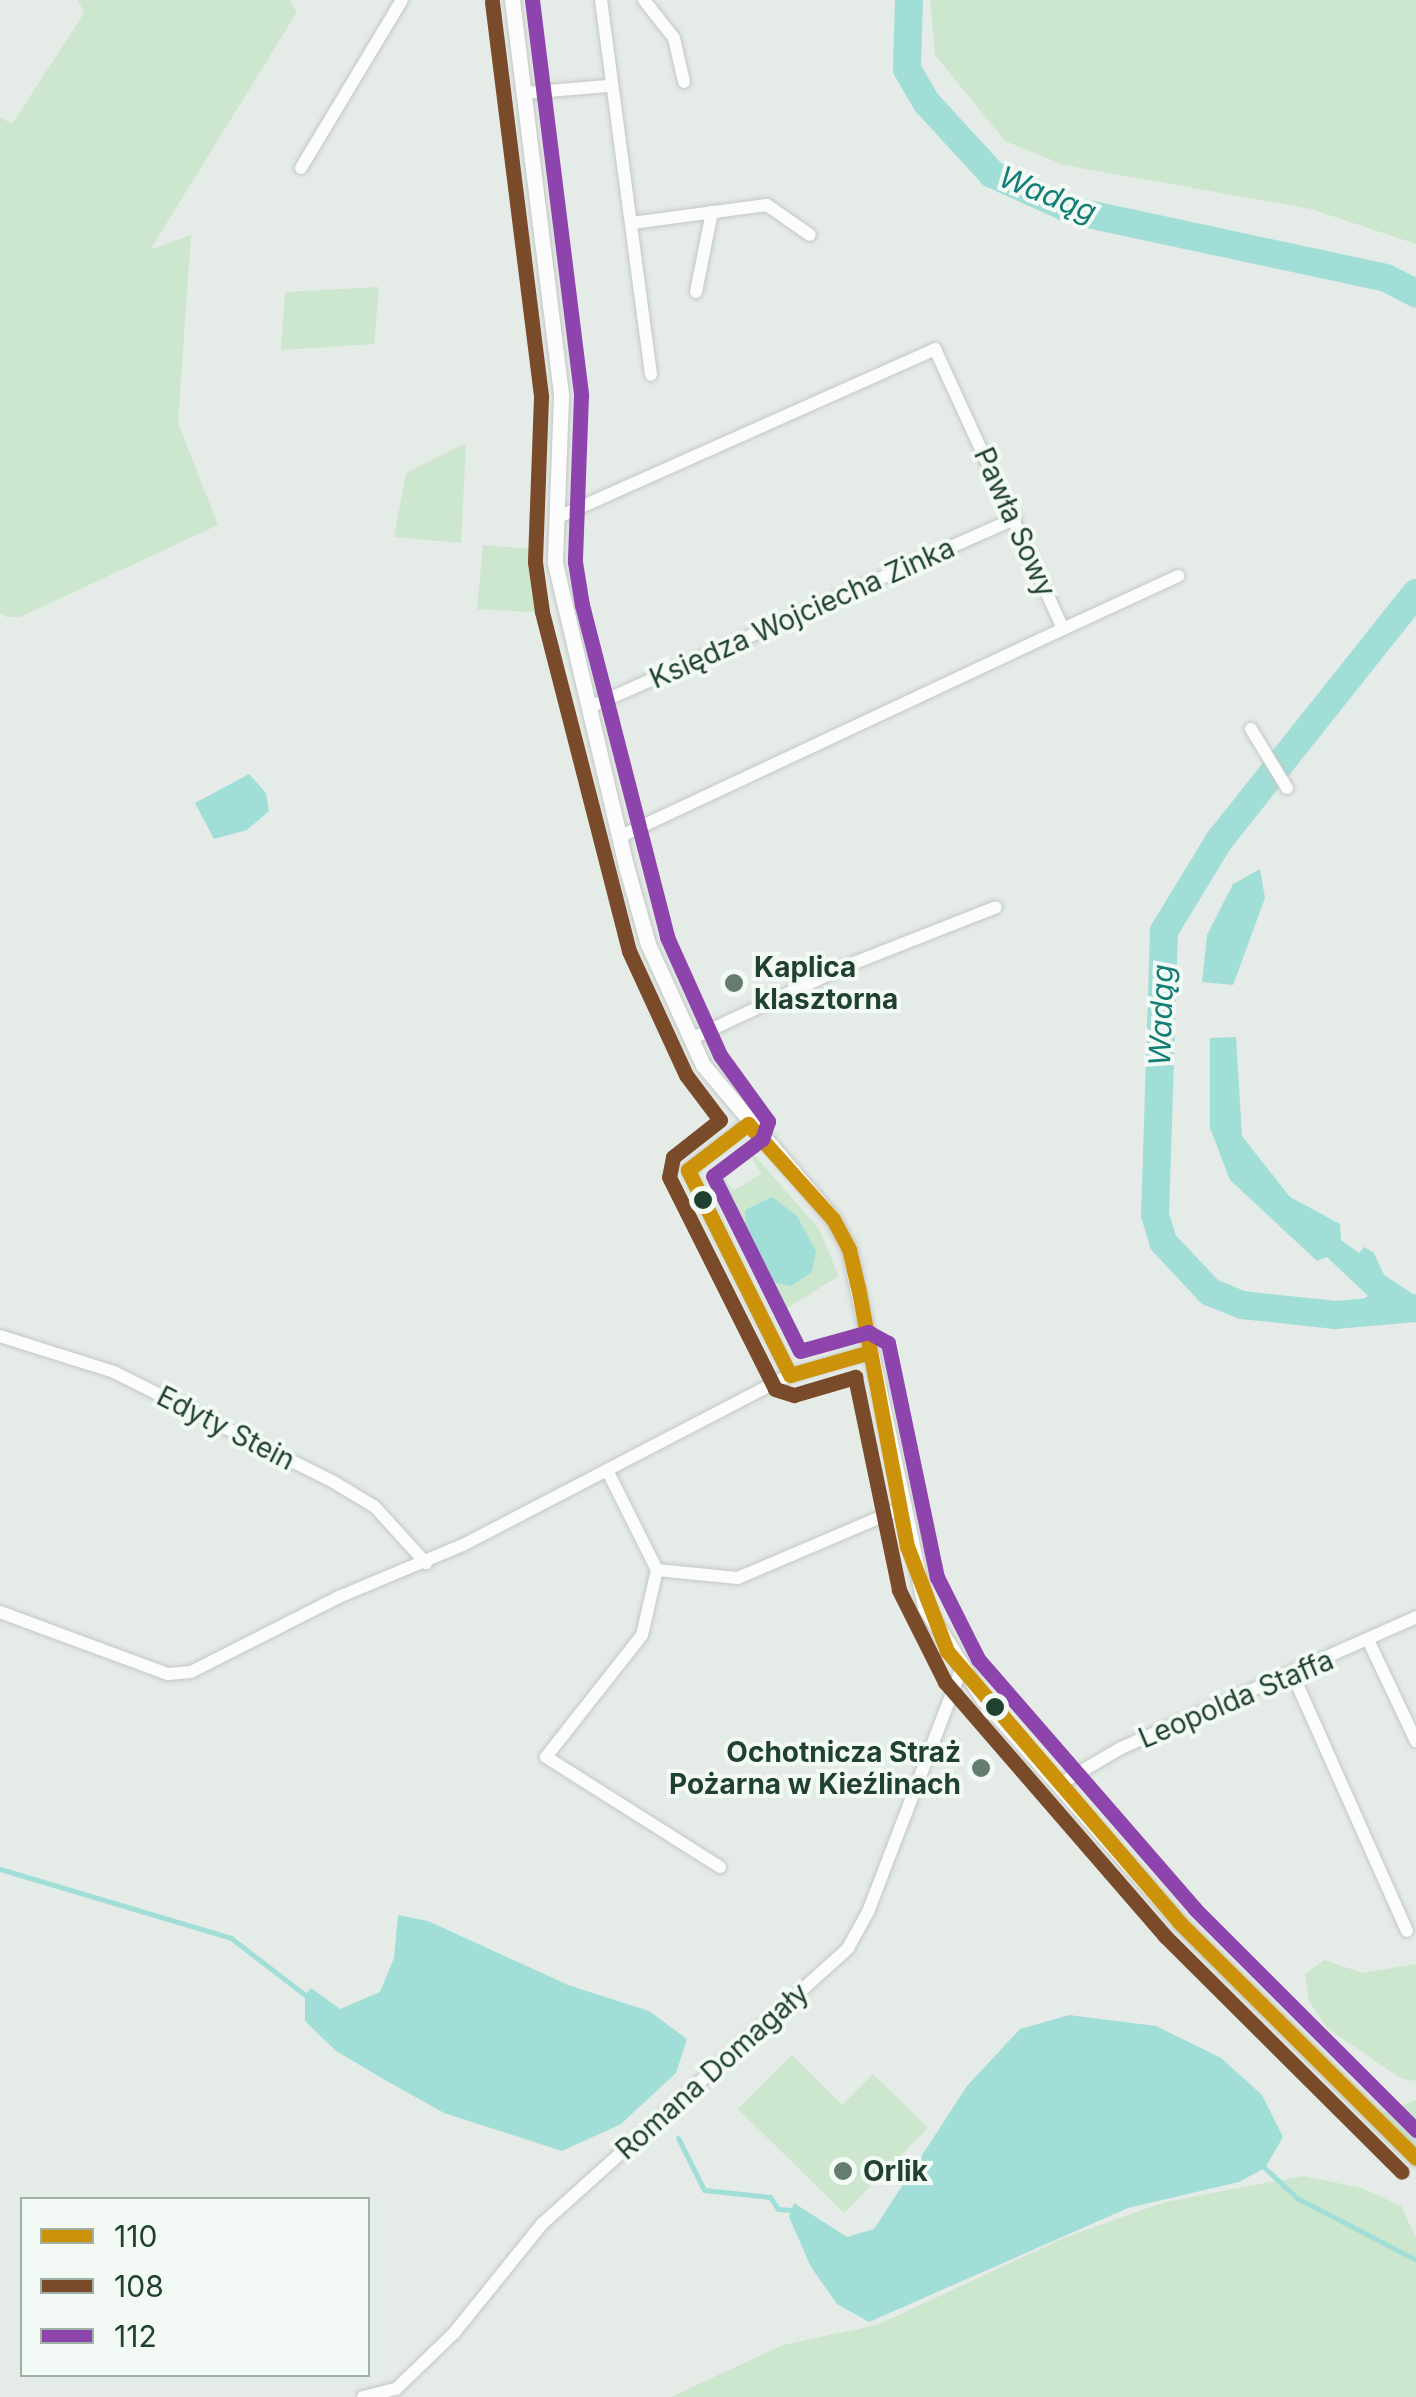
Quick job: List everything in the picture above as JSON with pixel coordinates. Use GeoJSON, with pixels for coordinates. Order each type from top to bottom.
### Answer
{"type":"FeatureCollection","features":[{"type":"Feature","properties":{"kind":"street"},"geometry":{"type":"LineString","coordinates":[[301,168],[402,0]]}},
{"type":"Feature","properties":{"kind":"street"},"geometry":{"type":"LineString","coordinates":[[512,0],[561,396],[556,518],[562,609],[648,944],[691,1039],[748,1124],[833,1219],[849,1250],[900,1509],[925,1608],[961,1670],[1180,1924],[1416,2158]]}},
{"type":"Feature","properties":{"kind":"street"},"geometry":{"type":"LineString","coordinates":[[603,0],[608,86],[632,222],[651,376]]}},
{"type":"Feature","properties":{"kind":"street"},"geometry":{"type":"LineString","coordinates":[[644,0],[674,38],[684,82]]}},
{"type":"Feature","properties":{"kind":"street"},"geometry":{"type":"LineString","coordinates":[[524,92],[608,86]]}},
{"type":"Feature","properties":{"kind":"street"},"geometry":{"type":"LineString","coordinates":[[632,222],[767,204],[810,235]]}},
{"type":"Feature","properties":{"kind":"street"},"geometry":{"type":"LineString","coordinates":[[696,292],[712,212]]}},
{"type":"Feature","properties":{"kind":"street","name":"Pawła Sowy"},"geometry":{"type":"LineString","coordinates":[[556,518],[936,350],[1063,630],[621,836]]}},
{"type":"Feature","properties":{"kind":"street","name":"Księdza Wojciecha Zinka"},"geometry":{"type":"LineString","coordinates":[[590,707],[1015,518]]}},
{"type":"Feature","properties":{"kind":"street"},"geometry":{"type":"LineString","coordinates":[[1063,630],[1178,576]]}},
{"type":"Feature","properties":{"kind":"street"},"geometry":{"type":"LineString","coordinates":[[1251,729],[1287,788]]}},
{"type":"Feature","properties":{"kind":"street"},"geometry":{"type":"LineString","coordinates":[[691,1039],[844,967],[996,907]]}},
{"type":"Feature","properties":{"kind":"street"},"geometry":{"type":"LineString","coordinates":[[748,1124],[688,1170],[790,1374]]}},
{"type":"Feature","properties":{"kind":"street","name":"Edyty Stein"},"geometry":{"type":"LineString","coordinates":[[0,1336],[114,1372],[332,1481],[375,1507],[426,1563]]}},
{"type":"Feature","properties":{"kind":"street"},"geometry":{"type":"LineString","coordinates":[[0,1612],[168,1674],[191,1672],[339,1596],[426,1563],[608,1472],[790,1374],[870,1352]]}},
{"type":"Feature","properties":{"kind":"street"},"geometry":{"type":"LineString","coordinates":[[608,1472],[656,1570],[642,1636],[546,1758],[720,1866]]}},
{"type":"Feature","properties":{"kind":"street"},"geometry":{"type":"LineString","coordinates":[[656,1570],[738,1578],[900,1509]]}},
{"type":"Feature","properties":{"kind":"street","name":"Leopolda Staffa"},"geometry":{"type":"LineString","coordinates":[[1058,1784],[1121,1748],[1369,1642],[1416,1617]]}},
{"type":"Feature","properties":{"kind":"street"},"geometry":{"type":"LineString","coordinates":[[1369,1642],[1416,1741]]}},
{"type":"Feature","properties":{"kind":"street","name":"Romana Domagały"},"geometry":{"type":"LineString","coordinates":[[363,2397],[396,2390],[454,2333],[542,2224],[848,1948],[868,1912],[946,1695],[961,1670]]}},
{"type":"Feature","properties":{"kind":"street"},"geometry":{"type":"LineString","coordinates":[[1293,1675],[1407,1931]]}},
{"type":"Feature","properties":{"kind":"green space"},"geometry":{"type":"Polygon","coordinates":[[[78,0],[290,0],[297,12],[150,250],[191,235],[178,423],[218,525],[20,617],[6,617],[0,613],[0,117],[12,124],[84,13],[78,0]]]}},
{"type":"Feature","properties":{"kind":"green space"},"geometry":{"type":"Polygon","coordinates":[[[930,0],[1416,0],[1416,244],[1311,209],[1064,165],[1005,141],[935,55],[930,0]]]}},
{"type":"Feature","properties":{"kind":"green space"},"geometry":{"type":"Polygon","coordinates":[[[379,287],[374,344],[281,350],[285,292],[379,287]]]}},
{"type":"Feature","properties":{"kind":"green space"},"geometry":{"type":"Polygon","coordinates":[[[466,443],[461,543],[394,537],[406,473],[466,443]]]}},
{"type":"Feature","properties":{"kind":"green space"},"geometry":{"type":"Polygon","coordinates":[[[483,545],[532,549],[549,613],[477,609],[483,545]]]}},
{"type":"Feature","properties":{"kind":"green space"},"geometry":{"type":"Polygon","coordinates":[[[744,1143],[819,1229],[839,1276],[776,1315],[711,1185],[725,1178],[733,1191],[761,1174],[744,1143]]]}},
{"type":"Feature","properties":{"kind":"green space"},"geometry":{"type":"Polygon","coordinates":[[[1324,1960],[1363,1973],[1416,1964],[1416,2081],[1402,2079],[1327,2028],[1309,2001],[1305,1974],[1324,1960]]]}},
{"type":"Feature","properties":{"kind":"green space","name":"Orlik"},"geometry":{"type":"Polygon","coordinates":[[[792,2055],[842,2105],[873,2074],[928,2128],[844,2213],[738,2109],[792,2055]]]}},
{"type":"Feature","properties":{"kind":"green space"},"geometry":{"type":"Polygon","coordinates":[[[1416,2100],[1416,2158],[1375,2116],[1416,2100]]]}},
{"type":"Feature","properties":{"kind":"green space"},"geometry":{"type":"Polygon","coordinates":[[[1303,2176],[1361,2188],[1401,2206],[1416,2238],[1416,2397],[671,2397],[783,2345],[877,2325],[1066,2237],[1165,2202],[1303,2176]]]}},
{"type":"Feature","properties":{"kind":"water"},"geometry":{"type":"Polygon","coordinates":[[[249,774],[266,793],[269,811],[247,830],[214,839],[195,803],[249,774]]]}},
{"type":"Feature","properties":{"kind":"water"},"geometry":{"type":"Polygon","coordinates":[[[1260,869],[1265,898],[1233,985],[1202,982],[1207,935],[1233,884],[1260,869]]]}},
{"type":"Feature","properties":{"kind":"water"},"geometry":{"type":"Polygon","coordinates":[[[1236,1037],[1242,1136],[1290,1197],[1340,1224],[1341,1240],[1359,1253],[1364,1247],[1374,1253],[1384,1275],[1416,1296],[1416,1320],[1365,1324],[1335,1315],[1368,1296],[1327,1257],[1317,1261],[1230,1180],[1210,1128],[1210,1038],[1236,1037]]]}},
{"type":"Feature","properties":{"kind":"water"},"geometry":{"type":"Polygon","coordinates":[[[772,1197],[797,1216],[816,1251],[812,1272],[791,1286],[767,1281],[745,1234],[745,1210],[772,1197]]]}},
{"type":"Feature","properties":{"kind":"water"},"geometry":{"type":"Polygon","coordinates":[[[398,1915],[428,1921],[568,1985],[649,2011],[687,2039],[676,2073],[621,2124],[562,2151],[444,2113],[385,2080],[336,2051],[305,2021],[305,1995],[311,1988],[340,2009],[380,1992],[394,1958],[398,1915]]]}},
{"type":"Feature","properties":{"kind":"water"},"geometry":{"type":"Polygon","coordinates":[[[1069,2015],[1156,2026],[1221,2058],[1262,2095],[1283,2137],[1265,2168],[1239,2182],[1128,2208],[869,2322],[837,2304],[811,2267],[789,2217],[794,2203],[847,2237],[874,2229],[967,2086],[1020,2029],[1069,2015]]]}},
{"type":"Feature","properties":{"kind":"waterway","name":"Wadąg"},"geometry":{"type":"LineString","coordinates":[[909,0],[907,69],[927,103],[992,174],[1074,211],[1386,278],[1416,293]]}},
{"type":"Feature","properties":{"kind":"waterway","name":"Wadąg"},"geometry":{"type":"LineString","coordinates":[[1416,593],[1220,839],[1164,931],[1155,1215],[1163,1242],[1210,1292],[1242,1305],[1335,1315],[1416,1308]]}},
{"type":"Feature","properties":{"kind":"waterway"},"geometry":{"type":"LineString","coordinates":[[0,1869],[231,1938],[305,1995]]}},
{"type":"Feature","properties":{"kind":"waterway"},"geometry":{"type":"LineString","coordinates":[[678,2138],[704,2190],[770,2197],[778,2209],[791,2210]]}},
{"type":"Feature","properties":{"kind":"waterway"},"geometry":{"type":"LineString","coordinates":[[1265,2168],[1297,2198],[1416,2260]]}},
{"type":"Feature","properties":{"kind":"transit line","name":"112"},"geometry":{"type":"LineString","coordinates":[[532,0],[581,395],[575,562],[582,605],[667,937],[720,1055],[768,1121],[762,1139],[713,1176],[800,1351],[868,1332],[888,1343],[937,1577],[978,1659],[1195,1909],[1416,2130]]}},
{"type":"Feature","properties":{"kind":"transit line","name":"108"},"geometry":{"type":"LineString","coordinates":[[492,2],[541,397],[535,562],[542,612],[629,951],[686,1075],[720,1120],[673,1157],[669,1177],[775,1389],[794,1395],[855,1377],[899,1590],[945,1682],[1165,1936],[1402,2172]]}},
{"type":"Feature","properties":{"kind":"transit line","name":"110"},"geometry":{"type":"LineString","coordinates":[[870,1352],[790,1375],[688,1170],[748,1124],[833,1219],[849,1249],[858,1287],[907,1546],[947,1651],[1180,1923],[1416,2158]]}},
{"type":"Feature","properties":{"kind":"place","name":"Kaplica klasztorna"},"geometry":{"type":"Point","coordinates":[734,983]}},
{"type":"Feature","properties":{"kind":"place","name":"Ochotnicza Straż Pożarna w Kieźlinach"},"geometry":{"type":"Point","coordinates":[981,1768]}},
{"type":"Feature","properties":{"kind":"place","name":"Orlik"},"geometry":{"type":"Point","coordinates":[843,2171]}}]}
